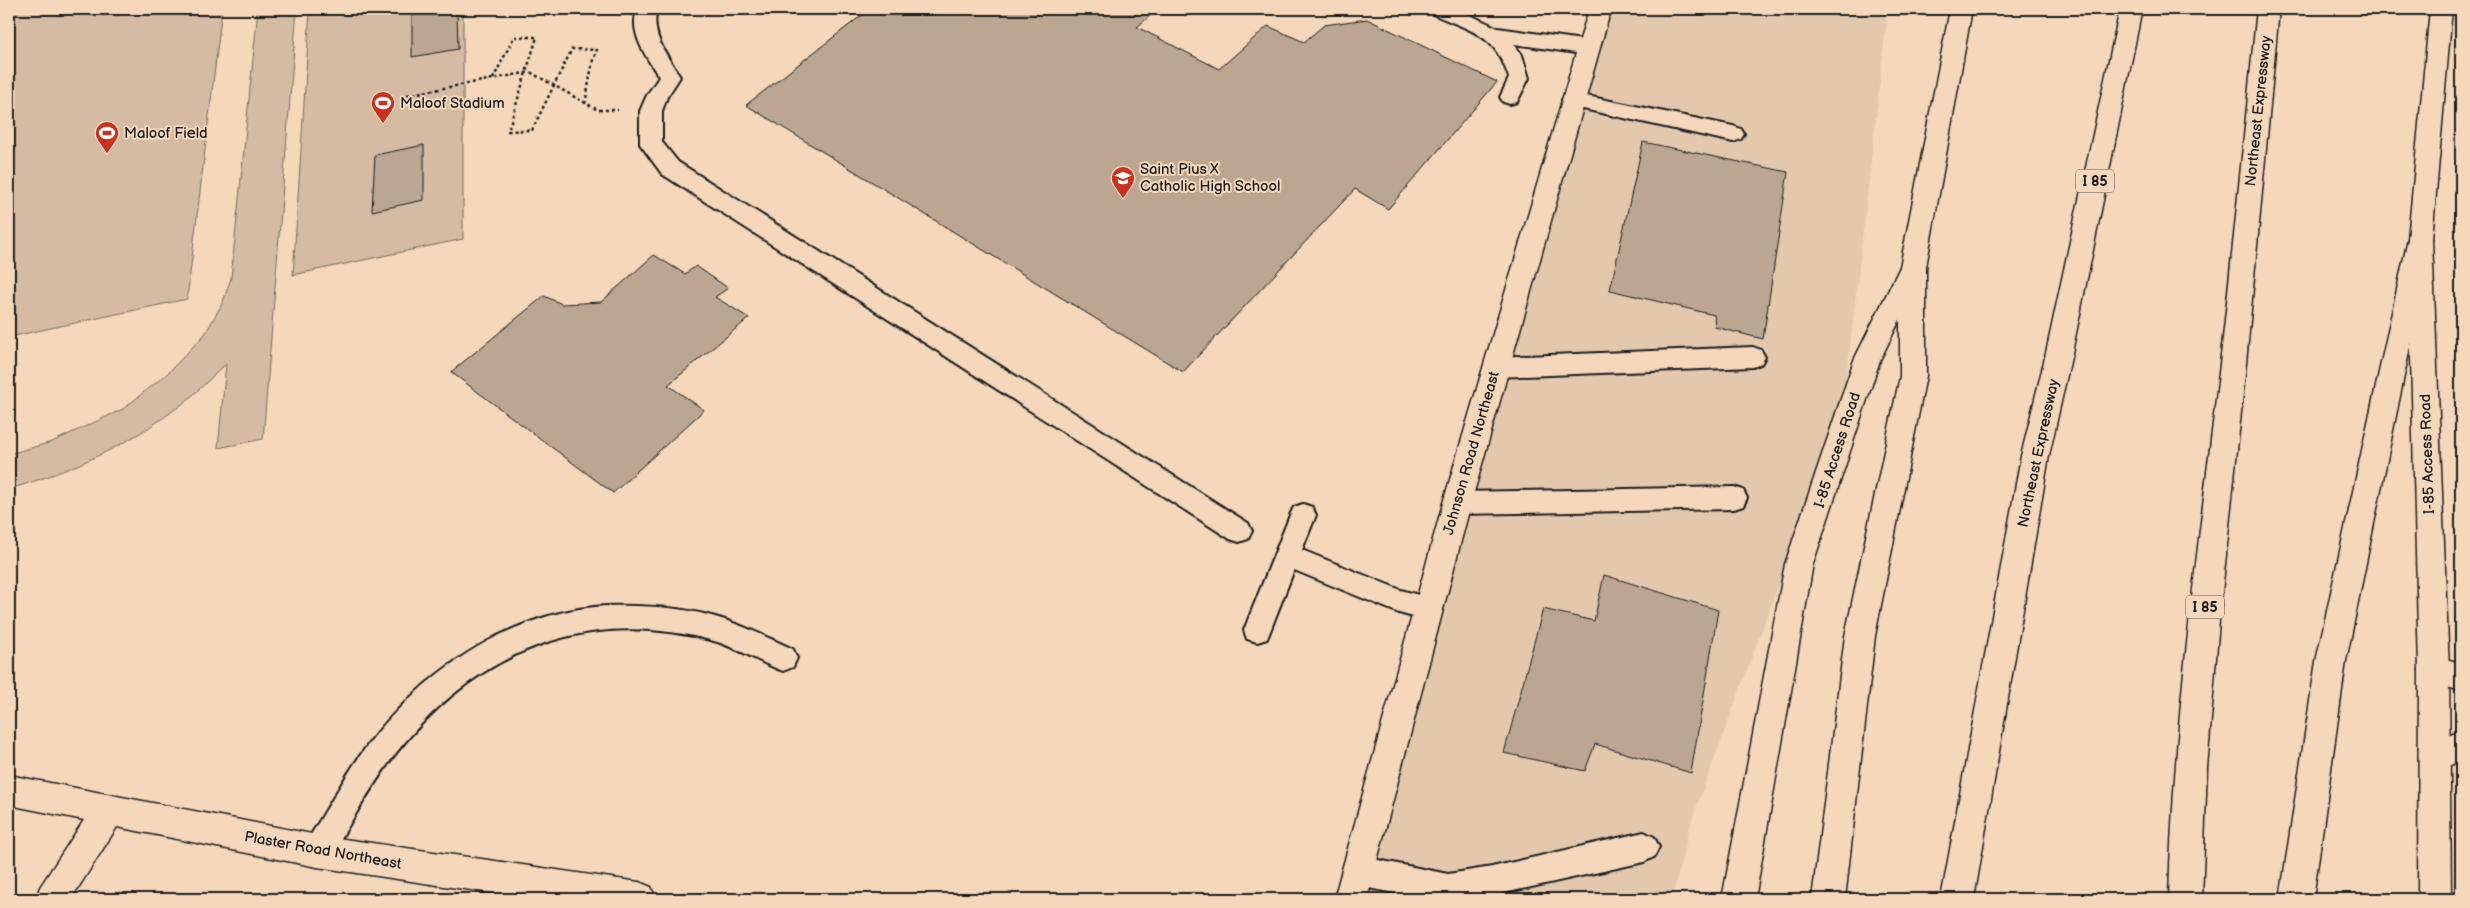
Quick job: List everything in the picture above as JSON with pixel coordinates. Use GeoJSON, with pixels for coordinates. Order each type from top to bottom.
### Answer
{"type":"FeatureCollection","features":[{"type":"Feature","properties":{"kind":"main road","name":"Johnson Road Northeast"},"geometry":{"type":"LineString","coordinates":[[1350,899],[1427,609],[1572,100],[1600,9]]}},
{"type":"Feature","properties":{"kind":"main road","name":"I-85 Access Road"},"geometry":{"type":"LineString","coordinates":[[1738,899],[1799,564],[1866,360],[1913,267],[1961,9]]}},
{"type":"Feature","properties":{"kind":"main road","name":"Northeast Expressway"},"geometry":{"type":"LineString","coordinates":[[1956,899],[2035,456],[2059,353],[2131,9]]}},
{"type":"Feature","properties":{"kind":"main road","name":"Northeast Expressway"},"geometry":{"type":"LineString","coordinates":[[2185,899],[2191,768],[2204,621],[2232,374],[2268,9]]}},
{"type":"Feature","properties":{"kind":"main road","name":"I-85 Access Road"},"geometry":{"type":"LineString","coordinates":[[2435,899],[2448,751],[2448,673],[2420,238],[2440,9]]}},
{"type":"Feature","properties":{"kind":"main road"},"geometry":{"type":"LineString","coordinates":[[2296,899],[2331,661],[2420,238]]}},
{"type":"Feature","properties":{"kind":"main road"},"geometry":{"type":"LineString","coordinates":[[1828,899],[1860,636],[1913,376],[1913,267]]}},
{"type":"Feature","properties":{"kind":"main road","name":"Plaster Road Northeast"},"geometry":{"type":"LineString","coordinates":[[9,790],[317,851],[639,899]]}},
{"type":"Feature","properties":{"kind":"main road"},"geometry":{"type":"LineString","coordinates":[[52,899],[109,810]]}},
{"type":"Feature","properties":{"kind":"lane"},"geometry":{"type":"LineString","coordinates":[[647,9],[643,18],[647,38],[670,77],[657,95],[651,111],[652,144],[670,168],[1239,531]]}},
{"type":"Feature","properties":{"kind":"lane"},"geometry":{"type":"LineString","coordinates":[[1440,9],[1494,34],[1589,48]]}},
{"type":"Feature","properties":{"kind":"lane"},"geometry":{"type":"LineString","coordinates":[[1494,34],[1512,55],[1519,78],[1510,97]]}},
{"type":"Feature","properties":{"kind":"lane"},"geometry":{"type":"LineString","coordinates":[[1572,100],[1734,134]]}},
{"type":"Feature","properties":{"kind":"lane"},"geometry":{"type":"LineString","coordinates":[[1496,367],[1752,357]]}},
{"type":"Feature","properties":{"kind":"lane"},"geometry":{"type":"LineString","coordinates":[[1457,503],[1734,498]]}},
{"type":"Feature","properties":{"kind":"lane"},"geometry":{"type":"LineString","coordinates":[[1257,630],[1288,556],[1303,514]]}},
{"type":"Feature","properties":{"kind":"lane"},"geometry":{"type":"LineString","coordinates":[[1288,556],[1399,601],[1427,609]]}},
{"type":"Feature","properties":{"kind":"lane"},"geometry":{"type":"LineString","coordinates":[[317,851],[388,743],[437,691],[479,660],[525,637],[561,624],[591,620],[626,617],[680,621],[734,635],[783,658]]}},
{"type":"Feature","properties":{"kind":"lane"},"geometry":{"type":"LineString","coordinates":[[1358,871],[1448,889],[1492,882],[1644,847]]}},
{"type":"Feature","properties":{"kind":"path"},"geometry":{"type":"LineString","coordinates":[[493,78],[514,37],[537,37],[508,131],[532,130],[572,49],[597,50],[593,60],[586,104]]}},
{"type":"Feature","properties":{"kind":"path"},"geometry":{"type":"LineString","coordinates":[[407,95],[530,72],[598,110],[651,111]]}},
{"type":"Feature","properties":{"kind":"shaded area","name":"Maloof Field"},"geometry":{"type":"Polygon","coordinates":[[[9,9],[222,9],[187,299],[9,337],[9,9]]]}},
{"type":"Feature","properties":{"kind":"shaded area"},"geometry":{"type":"Polygon","coordinates":[[[258,9],[297,9],[263,439],[218,448],[226,364],[181,405],[136,436],[95,457],[53,475],[9,489],[9,454],[52,442],[123,409],[168,373],[205,334],[223,302],[231,278],[258,9]]]}},
{"type":"Feature","properties":{"kind":"shaded area","name":"Maloof Stadium"},"geometry":{"type":"Polygon","coordinates":[[[310,9],[463,9],[463,239],[293,275],[310,9]]]}},
{"type":"Feature","properties":{"kind":"shaded area"},"geometry":{"type":"Polygon","coordinates":[[[1609,9],[1888,9],[1843,410],[1691,822],[1672,899],[1365,899],[1463,491],[1609,9]]]}},
{"type":"Feature","properties":{"kind":"building"},"geometry":{"type":"Polygon","coordinates":[[[412,9],[457,9],[458,49],[412,57],[412,9]]]}},
{"type":"Feature","properties":{"kind":"building","name":"Saint Pius X Catholic High School"},"geometry":{"type":"Polygon","coordinates":[[[870,9],[1158,9],[1137,27],[1219,69],[1268,26],[1304,42],[1324,25],[1367,19],[1497,82],[1388,209],[1355,189],[1183,372],[746,105],[870,9]]]}},
{"type":"Feature","properties":{"kind":"building"},"geometry":{"type":"Polygon","coordinates":[[[1643,142],[1788,172],[1763,339],[1715,327],[1714,315],[1610,290],[1643,142]]]}},
{"type":"Feature","properties":{"kind":"building"},"geometry":{"type":"Polygon","coordinates":[[[424,145],[424,200],[372,211],[375,155],[424,145]]]}},
{"type":"Feature","properties":{"kind":"building"},"geometry":{"type":"Polygon","coordinates":[[[654,255],[685,274],[696,266],[728,288],[715,297],[749,318],[668,385],[704,410],[613,493],[451,372],[544,296],[562,304],[601,302],[654,255]]]}},
{"type":"Feature","properties":{"kind":"building"},"geometry":{"type":"Polygon","coordinates":[[[1604,575],[1718,610],[1691,773],[1595,744],[1585,771],[1504,753],[1543,609],[1594,621],[1604,575]]]}},
{"type":"Feature","properties":{"kind":"place","name":"Maloof Stadium"},"geometry":{"type":"Point","coordinates":[383,124]}},
{"type":"Feature","properties":{"kind":"place","name":"Maloof Field"},"geometry":{"type":"Point","coordinates":[107,154]}},
{"type":"Feature","properties":{"kind":"place","name":"Saint Pius X Catholic High School"},"geometry":{"type":"Point","coordinates":[1123,199]}}]}
